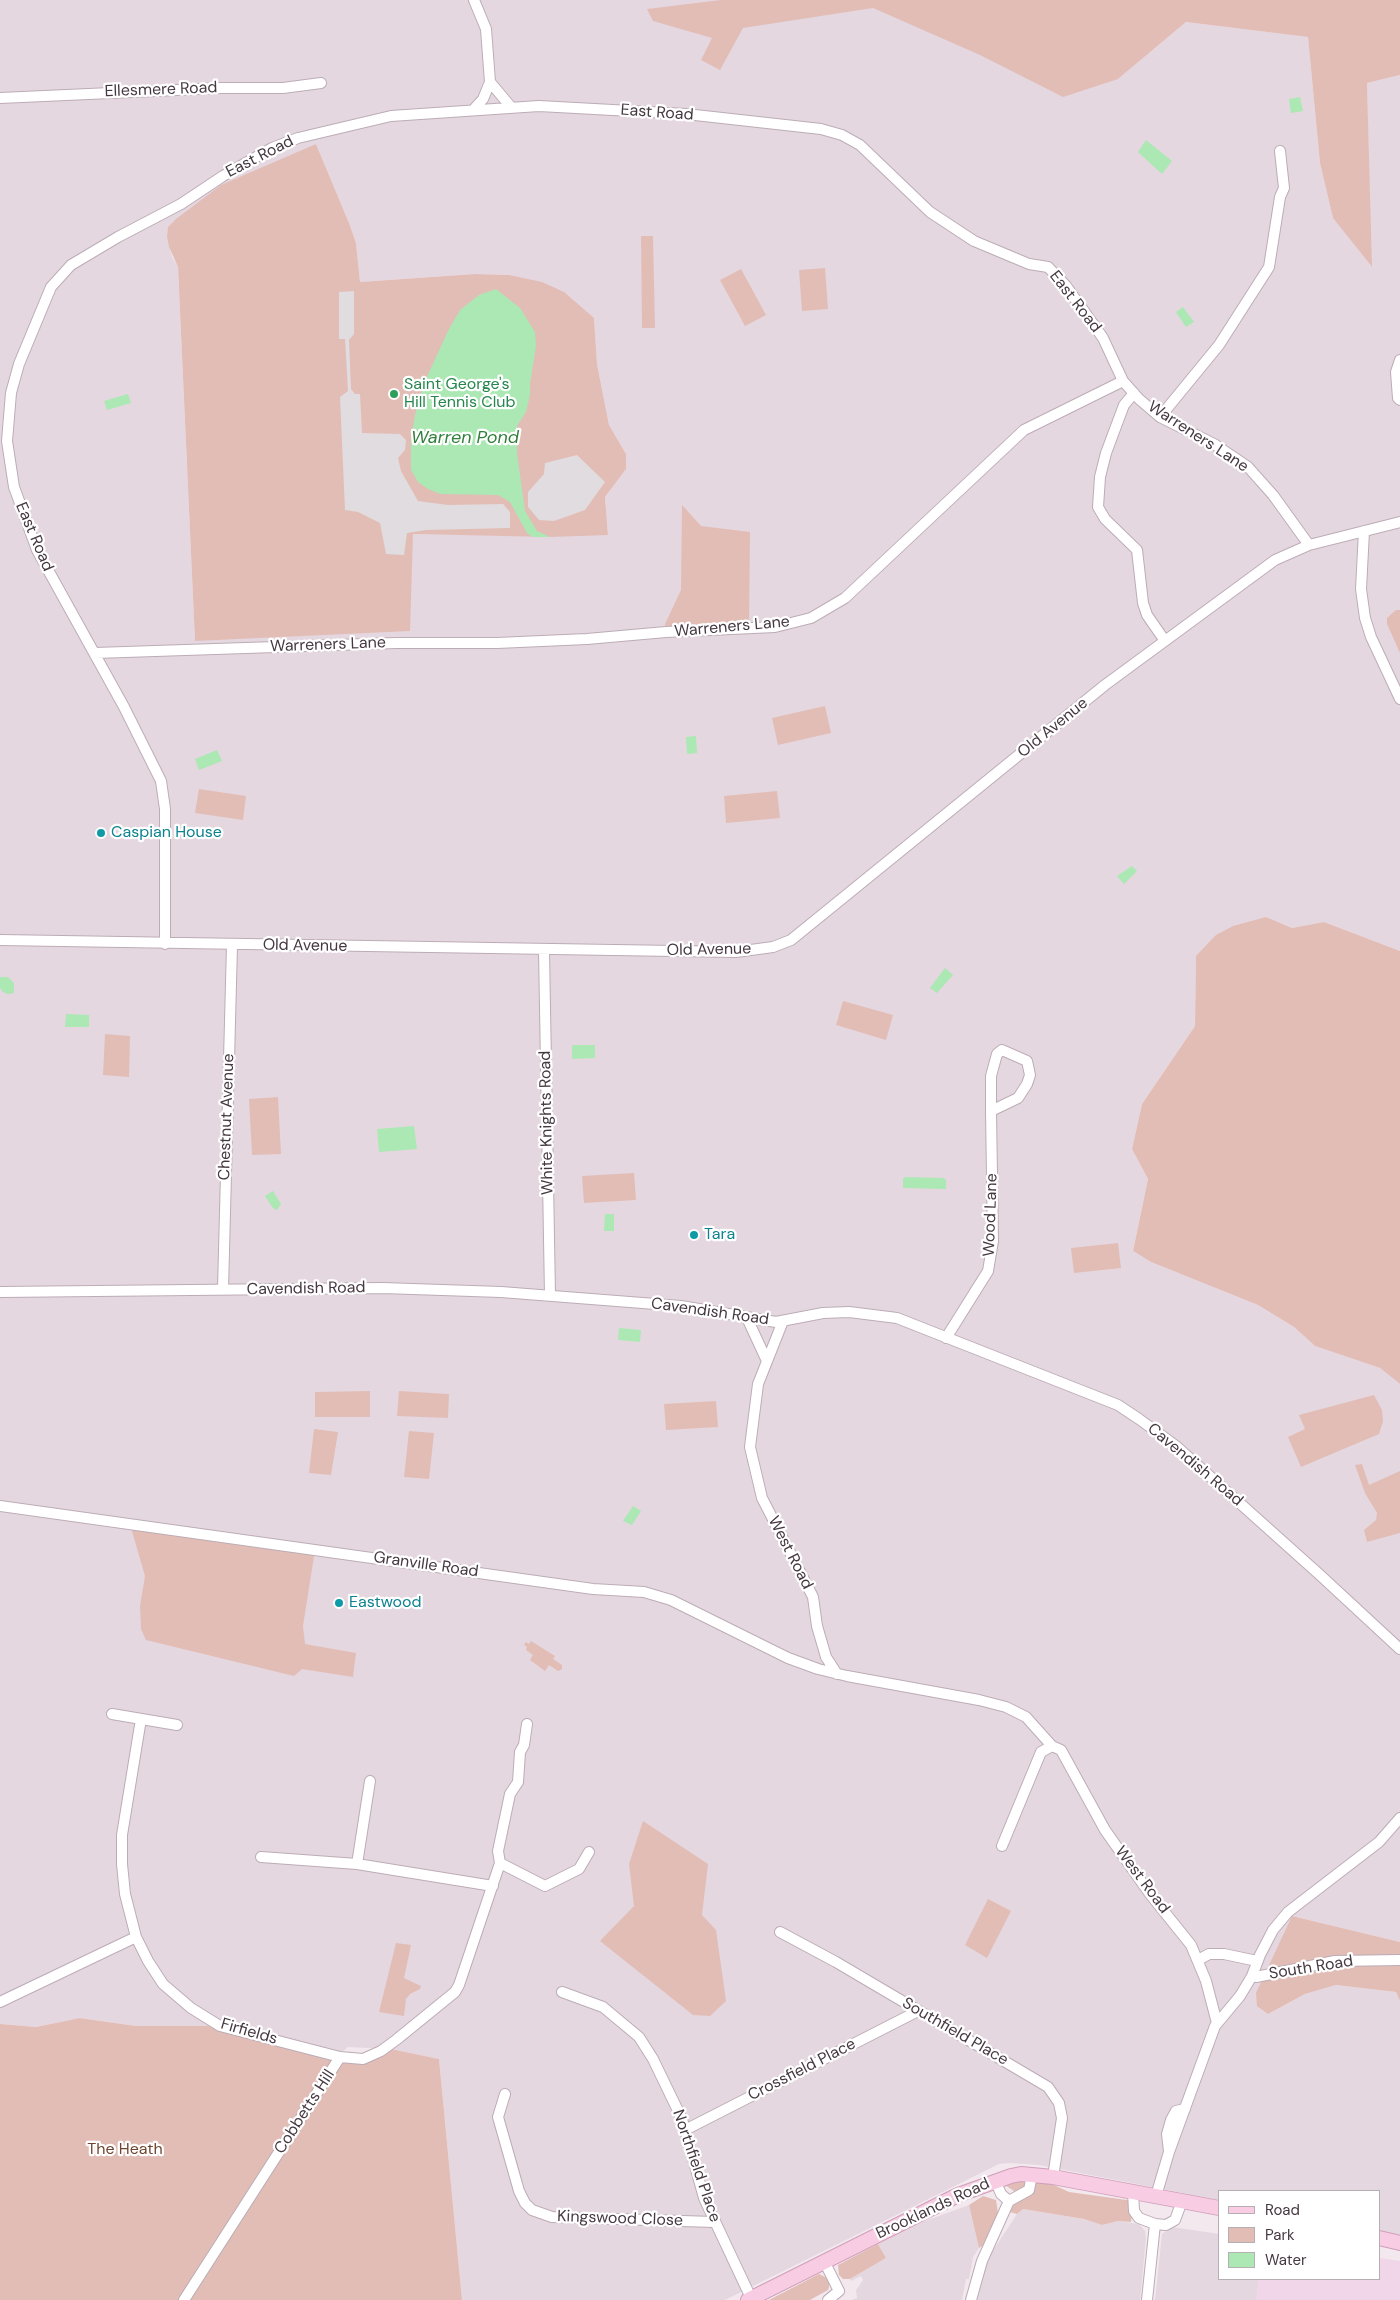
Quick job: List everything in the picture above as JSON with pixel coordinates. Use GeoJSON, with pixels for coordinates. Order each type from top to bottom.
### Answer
{"type":"FeatureCollection","features":[{"type":"Feature","properties":{"kind":"main road","name":"Brooklands Road"},"geometry":{"type":"LineString","coordinates":[[749,2299],[958,2195],[995,2180],[1022,2174],[1053,2177],[1218,2208]]}},
{"type":"Feature","properties":{"kind":"main road"},"geometry":{"type":"LineString","coordinates":[[1380,2238],[1400,2243]]}},
{"type":"Feature","properties":{"kind":"street"},"geometry":{"type":"LineString","coordinates":[[473,110],[483,99],[490,82],[486,29],[474,0]]}},
{"type":"Feature","properties":{"kind":"street"},"geometry":{"type":"LineString","coordinates":[[490,82],[511,107]]}},
{"type":"Feature","properties":{"kind":"street","name":"Ellesmere Road"},"geometry":{"type":"LineString","coordinates":[[0,98],[221,88],[283,88],[321,83]]}},
{"type":"Feature","properties":{"kind":"street","name":"East Road"},"geometry":{"type":"LineString","coordinates":[[165,944],[165,809],[161,781],[94,653],[37,550],[18,502],[9,467],[7,441],[11,393],[18,364],[51,287],[71,264],[181,204],[222,176],[272,148],[298,138],[377,118],[511,107],[686,114],[822,129],[842,135],[860,145],[923,205],[951,227],[1001,254],[1030,264],[1048,267],[1066,286],[1104,338],[1124,381]]}},
{"type":"Feature","properties":{"kind":"street"},"geometry":{"type":"LineString","coordinates":[[1160,417],[1219,345],[1269,267],[1280,197],[1284,188],[1280,151]]}},
{"type":"Feature","properties":{"kind":"street"},"geometry":{"type":"LineString","coordinates":[[1400,360],[1396,372],[1398,398],[1400,400]]}},
{"type":"Feature","properties":{"kind":"street","name":"Warreners Lane"},"geometry":{"type":"LineString","coordinates":[[94,653],[400,643],[497,643],[587,640],[666,632],[775,627],[812,618],[844,598],[1024,430],[1124,381],[1160,417],[1214,444],[1248,467],[1273,495],[1310,545]]}},
{"type":"Feature","properties":{"kind":"street"},"geometry":{"type":"LineString","coordinates":[[1134,393],[1124,405],[1106,453],[1100,477],[1098,507],[1105,519],[1137,550],[1143,603],[1147,615],[1165,641]]}},
{"type":"Feature","properties":{"kind":"street","name":"Old Avenue"},"geometry":{"type":"LineString","coordinates":[[0,940],[736,952],[773,947],[791,940],[1105,685],[1275,560],[1310,545],[1400,522]]}},
{"type":"Feature","properties":{"kind":"street"},"geometry":{"type":"LineString","coordinates":[[1364,531],[1361,589],[1365,618],[1371,637],[1400,699]]}},
{"type":"Feature","properties":{"kind":"street","name":"Chestnut Avenue"},"geometry":{"type":"LineString","coordinates":[[222,1289],[232,945]]}},
{"type":"Feature","properties":{"kind":"street","name":"White Knights Road"},"geometry":{"type":"LineString","coordinates":[[544,950],[550,1296]]}},
{"type":"Feature","properties":{"kind":"street","name":"Wood Lane"},"geometry":{"type":"LineString","coordinates":[[946,1338],[988,1271],[993,1241],[991,1111],[991,1076],[997,1054],[1002,1050],[1027,1061],[1030,1075],[1027,1084],[1018,1098],[991,1111]]}},
{"type":"Feature","properties":{"kind":"street","name":"Cavendish Road"},"geometry":{"type":"LineString","coordinates":[[0,1292],[383,1288],[550,1296],[681,1306],[760,1321],[783,1321],[834,1312],[875,1314],[897,1318],[1118,1405],[1139,1418],[1176,1446],[1400,1650]]}},
{"type":"Feature","properties":{"kind":"street"},"geometry":{"type":"LineString","coordinates":[[747,1318],[766,1359]]}},
{"type":"Feature","properties":{"kind":"street","name":"West Road"},"geometry":{"type":"LineString","coordinates":[[783,1321],[766,1359],[758,1384],[752,1417],[750,1447],[762,1498],[813,1597],[817,1626],[826,1657],[837,1674],[979,1700],[1006,1707],[1026,1717],[1052,1746],[1061,1750],[1104,1830],[1150,1894],[1191,1944],[1198,1960],[1217,2023]]}},
{"type":"Feature","properties":{"kind":"street","name":"Granville Road"},"geometry":{"type":"LineString","coordinates":[[0,1506],[593,1589],[644,1592],[671,1600],[788,1658],[837,1674]]}},
{"type":"Feature","properties":{"kind":"street"},"geometry":{"type":"LineString","coordinates":[[112,1714],[177,1725]]}},
{"type":"Feature","properties":{"kind":"street","name":"Firfields"},"geometry":{"type":"LineString","coordinates":[[140,1719],[122,1835],[125,1894],[136,1937],[148,1961],[162,1984],[191,2008],[220,2026],[340,2057]]}},
{"type":"Feature","properties":{"kind":"street","name":"Cobbetts Hill"},"geometry":{"type":"LineString","coordinates":[[184,2300],[340,2057],[363,2059],[381,2051],[455,1992],[462,1979],[500,1863],[498,1852],[510,1794],[518,1782],[520,1752],[524,1745],[527,1724]]}},
{"type":"Feature","properties":{"kind":"street"},"geometry":{"type":"LineString","coordinates":[[1002,1846],[1035,1764],[1041,1752],[1052,1746]]}},
{"type":"Feature","properties":{"kind":"street"},"geometry":{"type":"LineString","coordinates":[[357,1864],[370,1781]]}},
{"type":"Feature","properties":{"kind":"street"},"geometry":{"type":"LineString","coordinates":[[1156,2196],[1185,2109],[1217,2023],[1240,1996],[1252,1976],[1257,1961],[1273,1930],[1288,1912],[1379,1842],[1400,1818]]}},
{"type":"Feature","properties":{"kind":"street"},"geometry":{"type":"LineString","coordinates":[[261,1857],[357,1864],[493,1886]]}},
{"type":"Feature","properties":{"kind":"street"},"geometry":{"type":"LineString","coordinates":[[500,1863],[545,1886],[579,1869],[586,1857],[593,1868]]}},
{"type":"Feature","properties":{"kind":"street","name":"Southfield Place"},"geometry":{"type":"LineString","coordinates":[[780,1932],[1048,2087],[1059,2103],[1062,2118],[1053,2177]]}},
{"type":"Feature","properties":{"kind":"street"},"geometry":{"type":"LineString","coordinates":[[0,2002],[136,1937]]}},
{"type":"Feature","properties":{"kind":"street"},"geometry":{"type":"LineString","coordinates":[[1198,1960],[1209,1954],[1224,1954],[1257,1961]]}},
{"type":"Feature","properties":{"kind":"street","name":"South Road"},"geometry":{"type":"LineString","coordinates":[[1252,1976],[1256,1977],[1336,1961],[1400,1960]]}},
{"type":"Feature","properties":{"kind":"street","name":"Northfield Place"},"geometry":{"type":"LineString","coordinates":[[562,1992],[603,2007],[639,2037],[653,2059],[686,2130],[695,2169],[714,2222],[749,2299]]}},
{"type":"Feature","properties":{"kind":"street","name":"Crossfield Place"},"geometry":{"type":"LineString","coordinates":[[686,2130],[918,2011]]}},
{"type":"Feature","properties":{"kind":"street","name":"Kingswood Close"},"geometry":{"type":"LineString","coordinates":[[505,2094],[498,2116],[519,2191],[524,2203],[532,2210],[552,2217],[714,2222]]}},
{"type":"Feature","properties":{"kind":"street"},"geometry":{"type":"LineString","coordinates":[[971,2300],[982,2261],[1009,2201],[1030,2190],[1032,2175]]}},
{"type":"Feature","properties":{"kind":"street"},"geometry":{"type":"LineString","coordinates":[[995,2180],[1001,2194],[1009,2201]]}},
{"type":"Feature","properties":{"kind":"street"},"geometry":{"type":"LineString","coordinates":[[1133,2192],[1134,2211],[1139,2218],[1155,2224],[1166,2225],[1175,2220],[1182,2202]]}},
{"type":"Feature","properties":{"kind":"street"},"geometry":{"type":"LineString","coordinates":[[1147,2300],[1155,2224]]}},
{"type":"Feature","properties":{"kind":"street"},"geometry":{"type":"LineString","coordinates":[[824,2261],[843,2290],[828,2300]]}},
{"type":"Feature","properties":{"kind":"shaded area"},"geometry":{"type":"Polygon","coordinates":[[[0,0],[1097,0],[1118,79],[1186,22],[1308,37],[1320,163],[1333,217],[1371,266],[1367,83],[1400,75],[1400,951],[1324,922],[1292,928],[1266,917],[1196,956],[1195,1026],[1142,1104],[1132,1149],[1148,1179],[1133,1251],[1151,1262],[1258,1305],[1294,1327],[1315,1346],[1380,1368],[1400,1384],[1400,1942],[1292,1916],[1268,2014],[1305,1994],[1336,1985],[1396,1992],[1400,2001],[1400,2235],[1380,2231],[1380,2190],[1218,2190],[1218,2200],[1039,2165],[1009,2163],[999,2164],[725,2300],[462,2300],[439,2059],[391,2049],[348,2047],[332,2060],[208,2026],[136,2026],[81,2018],[36,2027],[0,2024],[0,0]],[[316,144],[167,237],[172,257],[178,267],[195,641],[413,534],[565,536],[608,534],[605,497],[626,469],[626,454],[609,425],[597,364],[594,318],[509,275],[475,274],[360,282],[356,243],[316,144]]]}},
{"type":"Feature","properties":{"kind":"shaded area"},"geometry":{"type":"Polygon","coordinates":[[[354,291],[354,334],[349,340],[351,389],[355,394],[360,394],[362,433],[400,434],[406,440],[405,450],[398,458],[401,471],[418,501],[448,505],[503,504],[510,512],[510,528],[426,530],[407,533],[404,555],[386,554],[380,523],[358,512],[345,510],[340,397],[348,391],[345,339],[339,339],[339,292],[354,291]]]}},
{"type":"Feature","properties":{"kind":"shaded area"},"geometry":{"type":"Polygon","coordinates":[[[577,455],[605,482],[585,510],[554,521],[539,520],[528,507],[528,492],[544,474],[545,463],[577,455]]]}},
{"type":"Feature","properties":{"kind":"shaded area"},"geometry":{"type":"Polygon","coordinates":[[[969,2205],[979,2248],[973,2257],[969,2279],[966,2279],[962,2300],[852,2300],[857,2298],[856,2290],[863,2280],[861,2276],[851,2281],[850,2279],[886,2258],[878,2244],[917,2224],[969,2205]]]}},
{"type":"Feature","properties":{"kind":"shaded area"},"geometry":{"type":"Polygon","coordinates":[[[1023,2209],[1084,2219],[1102,2225],[1118,2221],[1139,2224],[1145,2231],[1146,2238],[1140,2300],[977,2300],[983,2270],[990,2255],[1017,2214],[1023,2209]]]}},
{"type":"Feature","properties":{"kind":"shaded area"},"geometry":{"type":"Polygon","coordinates":[[[1172,2227],[1218,2234],[1218,2280],[1259,2280],[1256,2300],[1155,2300],[1162,2234],[1172,2227]]]}},
{"type":"Feature","properties":{"kind":"shaded area"},"geometry":{"type":"Polygon","coordinates":[[[1380,2258],[1400,2261],[1400,2300],[1256,2300],[1259,2280],[1380,2280],[1380,2258]]]}},
{"type":"Feature","properties":{"kind":"green space"},"geometry":{"type":"Polygon","coordinates":[[[721,0],[1400,0],[1400,75],[1367,83],[1372,267],[1333,218],[1320,163],[1308,37],[1186,22],[1118,79],[1063,97],[980,55],[873,8],[743,28],[720,70],[701,60],[712,38],[653,21],[647,9],[721,0]]]}},
{"type":"Feature","properties":{"kind":"green space","name":"Saint George's Hill Tennis Club"},"geometry":{"type":"Polygon","coordinates":[[[316,144],[356,243],[360,282],[475,274],[509,275],[542,282],[564,292],[594,318],[597,364],[609,425],[626,454],[626,469],[605,497],[608,535],[550,537],[413,534],[410,631],[195,641],[178,267],[169,247],[168,227],[221,185],[316,144]]]}},
{"type":"Feature","properties":{"kind":"green space"},"geometry":{"type":"Polygon","coordinates":[[[641,236],[653,236],[655,328],[642,328],[641,236]]]}},
{"type":"Feature","properties":{"kind":"green space"},"geometry":{"type":"Polygon","coordinates":[[[825,268],[828,309],[802,311],[799,270],[825,268]]]}},
{"type":"Feature","properties":{"kind":"green space"},"geometry":{"type":"Polygon","coordinates":[[[741,269],[766,315],[745,326],[720,280],[741,269]]]}},
{"type":"Feature","properties":{"kind":"green space"},"geometry":{"type":"Polygon","coordinates":[[[682,505],[701,526],[750,532],[749,628],[666,632],[665,624],[681,590],[682,505]]]}},
{"type":"Feature","properties":{"kind":"green space"},"geometry":{"type":"Polygon","coordinates":[[[1396,610],[1400,610],[1400,653],[1387,624],[1387,618],[1396,610]]]}},
{"type":"Feature","properties":{"kind":"green space"},"geometry":{"type":"Polygon","coordinates":[[[825,706],[831,733],[778,745],[772,718],[825,706]]]}},
{"type":"Feature","properties":{"kind":"green space"},"geometry":{"type":"Polygon","coordinates":[[[199,789],[246,796],[243,820],[195,813],[199,789]]]}},
{"type":"Feature","properties":{"kind":"green space"},"geometry":{"type":"Polygon","coordinates":[[[777,791],[780,818],[726,823],[724,796],[777,791]]]}},
{"type":"Feature","properties":{"kind":"green space"},"geometry":{"type":"Polygon","coordinates":[[[1266,917],[1292,928],[1324,922],[1400,951],[1400,1384],[1380,1368],[1315,1346],[1294,1327],[1258,1305],[1151,1262],[1133,1251],[1148,1179],[1132,1149],[1142,1104],[1195,1026],[1196,956],[1216,935],[1233,926],[1266,917]]]}},
{"type":"Feature","properties":{"kind":"green space"},"geometry":{"type":"Polygon","coordinates":[[[843,1001],[893,1015],[886,1040],[836,1025],[843,1001]]]}},
{"type":"Feature","properties":{"kind":"green space"},"geometry":{"type":"Polygon","coordinates":[[[105,1034],[130,1036],[129,1077],[103,1075],[105,1034]]]}},
{"type":"Feature","properties":{"kind":"green space"},"geometry":{"type":"Polygon","coordinates":[[[278,1097],[281,1154],[252,1155],[249,1099],[278,1097]]]}},
{"type":"Feature","properties":{"kind":"green space"},"geometry":{"type":"Polygon","coordinates":[[[634,1173],[636,1200],[584,1203],[582,1176],[634,1173]]]}},
{"type":"Feature","properties":{"kind":"green space"},"geometry":{"type":"Polygon","coordinates":[[[1118,1243],[1121,1268],[1074,1273],[1071,1248],[1118,1243]]]}},
{"type":"Feature","properties":{"kind":"green space"},"geometry":{"type":"Polygon","coordinates":[[[370,1391],[370,1417],[315,1417],[315,1392],[370,1391]]]}},
{"type":"Feature","properties":{"kind":"green space"},"geometry":{"type":"Polygon","coordinates":[[[399,1391],[449,1394],[448,1418],[397,1416],[399,1391]]]}},
{"type":"Feature","properties":{"kind":"green space"},"geometry":{"type":"Polygon","coordinates":[[[1374,1395],[1382,1410],[1383,1421],[1379,1434],[1301,1467],[1288,1437],[1305,1429],[1299,1415],[1374,1395]]]}},
{"type":"Feature","properties":{"kind":"green space"},"geometry":{"type":"Polygon","coordinates":[[[716,1401],[718,1427],[666,1430],[664,1404],[716,1401]]]}},
{"type":"Feature","properties":{"kind":"green space"},"geometry":{"type":"Polygon","coordinates":[[[314,1429],[338,1432],[331,1475],[309,1473],[314,1429]]]}},
{"type":"Feature","properties":{"kind":"green space"},"geometry":{"type":"Polygon","coordinates":[[[409,1431],[434,1433],[429,1479],[404,1477],[409,1431]]]}},
{"type":"Feature","properties":{"kind":"green space"},"geometry":{"type":"Polygon","coordinates":[[[1362,1464],[1369,1485],[1400,1471],[1400,1533],[1367,1542],[1364,1530],[1376,1520],[1377,1513],[1365,1493],[1355,1465],[1362,1464]]]}},
{"type":"Feature","properties":{"kind":"green space"},"geometry":{"type":"Polygon","coordinates":[[[129,1521],[315,1550],[303,1626],[305,1644],[356,1653],[353,1677],[302,1669],[294,1676],[146,1640],[141,1629],[140,1606],[145,1576],[129,1521]]]}},
{"type":"Feature","properties":{"kind":"green space"},"geometry":{"type":"Polygon","coordinates":[[[531,1641],[555,1656],[553,1659],[562,1665],[562,1669],[558,1671],[549,1665],[545,1671],[530,1660],[533,1655],[526,1650],[527,1647],[524,1645],[526,1642],[529,1644],[531,1641]]]}},
{"type":"Feature","properties":{"kind":"green space"},"geometry":{"type":"Polygon","coordinates":[[[643,1821],[708,1864],[702,1915],[716,1930],[726,2001],[710,2016],[693,2015],[600,1941],[634,1906],[629,1864],[643,1821]]]}},
{"type":"Feature","properties":{"kind":"green space"},"geometry":{"type":"Polygon","coordinates":[[[988,1899],[1011,1911],[987,1958],[965,1945],[988,1899]]]}},
{"type":"Feature","properties":{"kind":"green space"},"geometry":{"type":"Polygon","coordinates":[[[1292,1916],[1400,1942],[1400,2001],[1396,1992],[1336,1985],[1305,1994],[1268,2014],[1257,2006],[1256,1993],[1292,1916]]]}},
{"type":"Feature","properties":{"kind":"green space"},"geometry":{"type":"Polygon","coordinates":[[[396,1943],[411,1945],[404,1978],[421,1986],[420,1989],[410,1994],[406,1999],[404,2016],[379,2012],[396,1943]]]}},
{"type":"Feature","properties":{"kind":"green space","name":"The Heath"},"geometry":{"type":"Polygon","coordinates":[[[80,2018],[136,2026],[208,2026],[332,2060],[178,2300],[0,2300],[0,2024],[36,2027],[80,2018]]]}},
{"type":"Feature","properties":{"kind":"green space"},"geometry":{"type":"Polygon","coordinates":[[[391,2049],[439,2059],[462,2300],[189,2300],[342,2059],[391,2049]]]}},
{"type":"Feature","properties":{"kind":"green space"},"geometry":{"type":"Polygon","coordinates":[[[1020,2179],[1054,2185],[1069,2192],[1134,2201],[1131,2222],[1118,2221],[1102,2225],[1084,2219],[1023,2209],[1017,2214],[1010,2212],[1014,2203],[1014,2191],[1002,2183],[1020,2179]]]}},
{"type":"Feature","properties":{"kind":"green space"},"geometry":{"type":"Polygon","coordinates":[[[983,2196],[996,2200],[998,2213],[984,2245],[979,2248],[969,2205],[983,2196]]]}},
{"type":"Feature","properties":{"kind":"green space"},"geometry":{"type":"Polygon","coordinates":[[[878,2244],[886,2258],[850,2279],[843,2279],[839,2275],[838,2265],[878,2244]]]}},
{"type":"Feature","properties":{"kind":"green space"},"geometry":{"type":"Polygon","coordinates":[[[819,2274],[829,2279],[828,2290],[810,2300],[769,2300],[819,2274]]]}},
{"type":"Feature","properties":{"kind":"water"},"geometry":{"type":"Polygon","coordinates":[[[1300,97],[1303,111],[1291,113],[1289,99],[1300,97]]]}},
{"type":"Feature","properties":{"kind":"water"},"geometry":{"type":"Polygon","coordinates":[[[1146,140],[1172,161],[1162,174],[1138,152],[1146,140]]]}},
{"type":"Feature","properties":{"kind":"water","name":"Warren Pond"},"geometry":{"type":"Polygon","coordinates":[[[496,289],[520,308],[535,332],[536,346],[530,395],[526,412],[517,426],[517,453],[525,511],[537,531],[550,537],[533,537],[527,533],[510,502],[498,495],[440,494],[418,482],[411,470],[411,440],[415,415],[424,383],[448,331],[460,310],[479,295],[496,289]]]}},
{"type":"Feature","properties":{"kind":"water"},"geometry":{"type":"Polygon","coordinates":[[[1183,307],[1194,322],[1186,327],[1176,312],[1183,307]]]}},
{"type":"Feature","properties":{"kind":"water"},"geometry":{"type":"Polygon","coordinates":[[[128,394],[131,403],[107,410],[104,401],[128,394]]]}},
{"type":"Feature","properties":{"kind":"water"},"geometry":{"type":"Polygon","coordinates":[[[696,736],[697,753],[687,754],[686,737],[696,736]]]}},
{"type":"Feature","properties":{"kind":"water"},"geometry":{"type":"Polygon","coordinates":[[[217,750],[222,761],[199,770],[195,759],[217,750]]]}},
{"type":"Feature","properties":{"kind":"water"},"geometry":{"type":"Polygon","coordinates":[[[1132,866],[1137,871],[1124,884],[1117,876],[1132,866]]]}},
{"type":"Feature","properties":{"kind":"water"},"geometry":{"type":"Polygon","coordinates":[[[945,968],[953,975],[937,993],[930,988],[945,968]]]}},
{"type":"Feature","properties":{"kind":"water"},"geometry":{"type":"Polygon","coordinates":[[[0,977],[8,977],[14,983],[14,993],[8,994],[3,992],[0,988],[0,977]]]}},
{"type":"Feature","properties":{"kind":"water"},"geometry":{"type":"Polygon","coordinates":[[[66,1014],[89,1015],[89,1027],[65,1027],[66,1014]]]}},
{"type":"Feature","properties":{"kind":"water"},"geometry":{"type":"Polygon","coordinates":[[[572,1045],[595,1045],[595,1058],[572,1059],[572,1045]]]}},
{"type":"Feature","properties":{"kind":"water"},"geometry":{"type":"Polygon","coordinates":[[[414,1126],[417,1149],[379,1152],[377,1129],[414,1126]]]}},
{"type":"Feature","properties":{"kind":"water"},"geometry":{"type":"Polygon","coordinates":[[[905,1177],[943,1178],[946,1180],[946,1189],[903,1188],[903,1179],[905,1177]]]}},
{"type":"Feature","properties":{"kind":"water"},"geometry":{"type":"Polygon","coordinates":[[[273,1191],[281,1204],[277,1210],[273,1208],[265,1196],[273,1191]]]}},
{"type":"Feature","properties":{"kind":"water"},"geometry":{"type":"Polygon","coordinates":[[[605,1214],[614,1214],[614,1231],[604,1231],[605,1214]]]}},
{"type":"Feature","properties":{"kind":"water"},"geometry":{"type":"Polygon","coordinates":[[[619,1328],[641,1330],[640,1342],[618,1340],[619,1328]]]}},
{"type":"Feature","properties":{"kind":"water"},"geometry":{"type":"Polygon","coordinates":[[[633,1506],[641,1511],[632,1525],[623,1521],[633,1506]]]}},
{"type":"Feature","properties":{"kind":"place","name":"Saint George's Hill Tennis Club"},"geometry":{"type":"Point","coordinates":[394,394]}},
{"type":"Feature","properties":{"kind":"place","name":"Caspian House"},"geometry":{"type":"Point","coordinates":[101,833]}},
{"type":"Feature","properties":{"kind":"place","name":"Tara"},"geometry":{"type":"Point","coordinates":[694,1235]}},
{"type":"Feature","properties":{"kind":"place","name":"Eastwood"},"geometry":{"type":"Point","coordinates":[339,1603]}}]}
